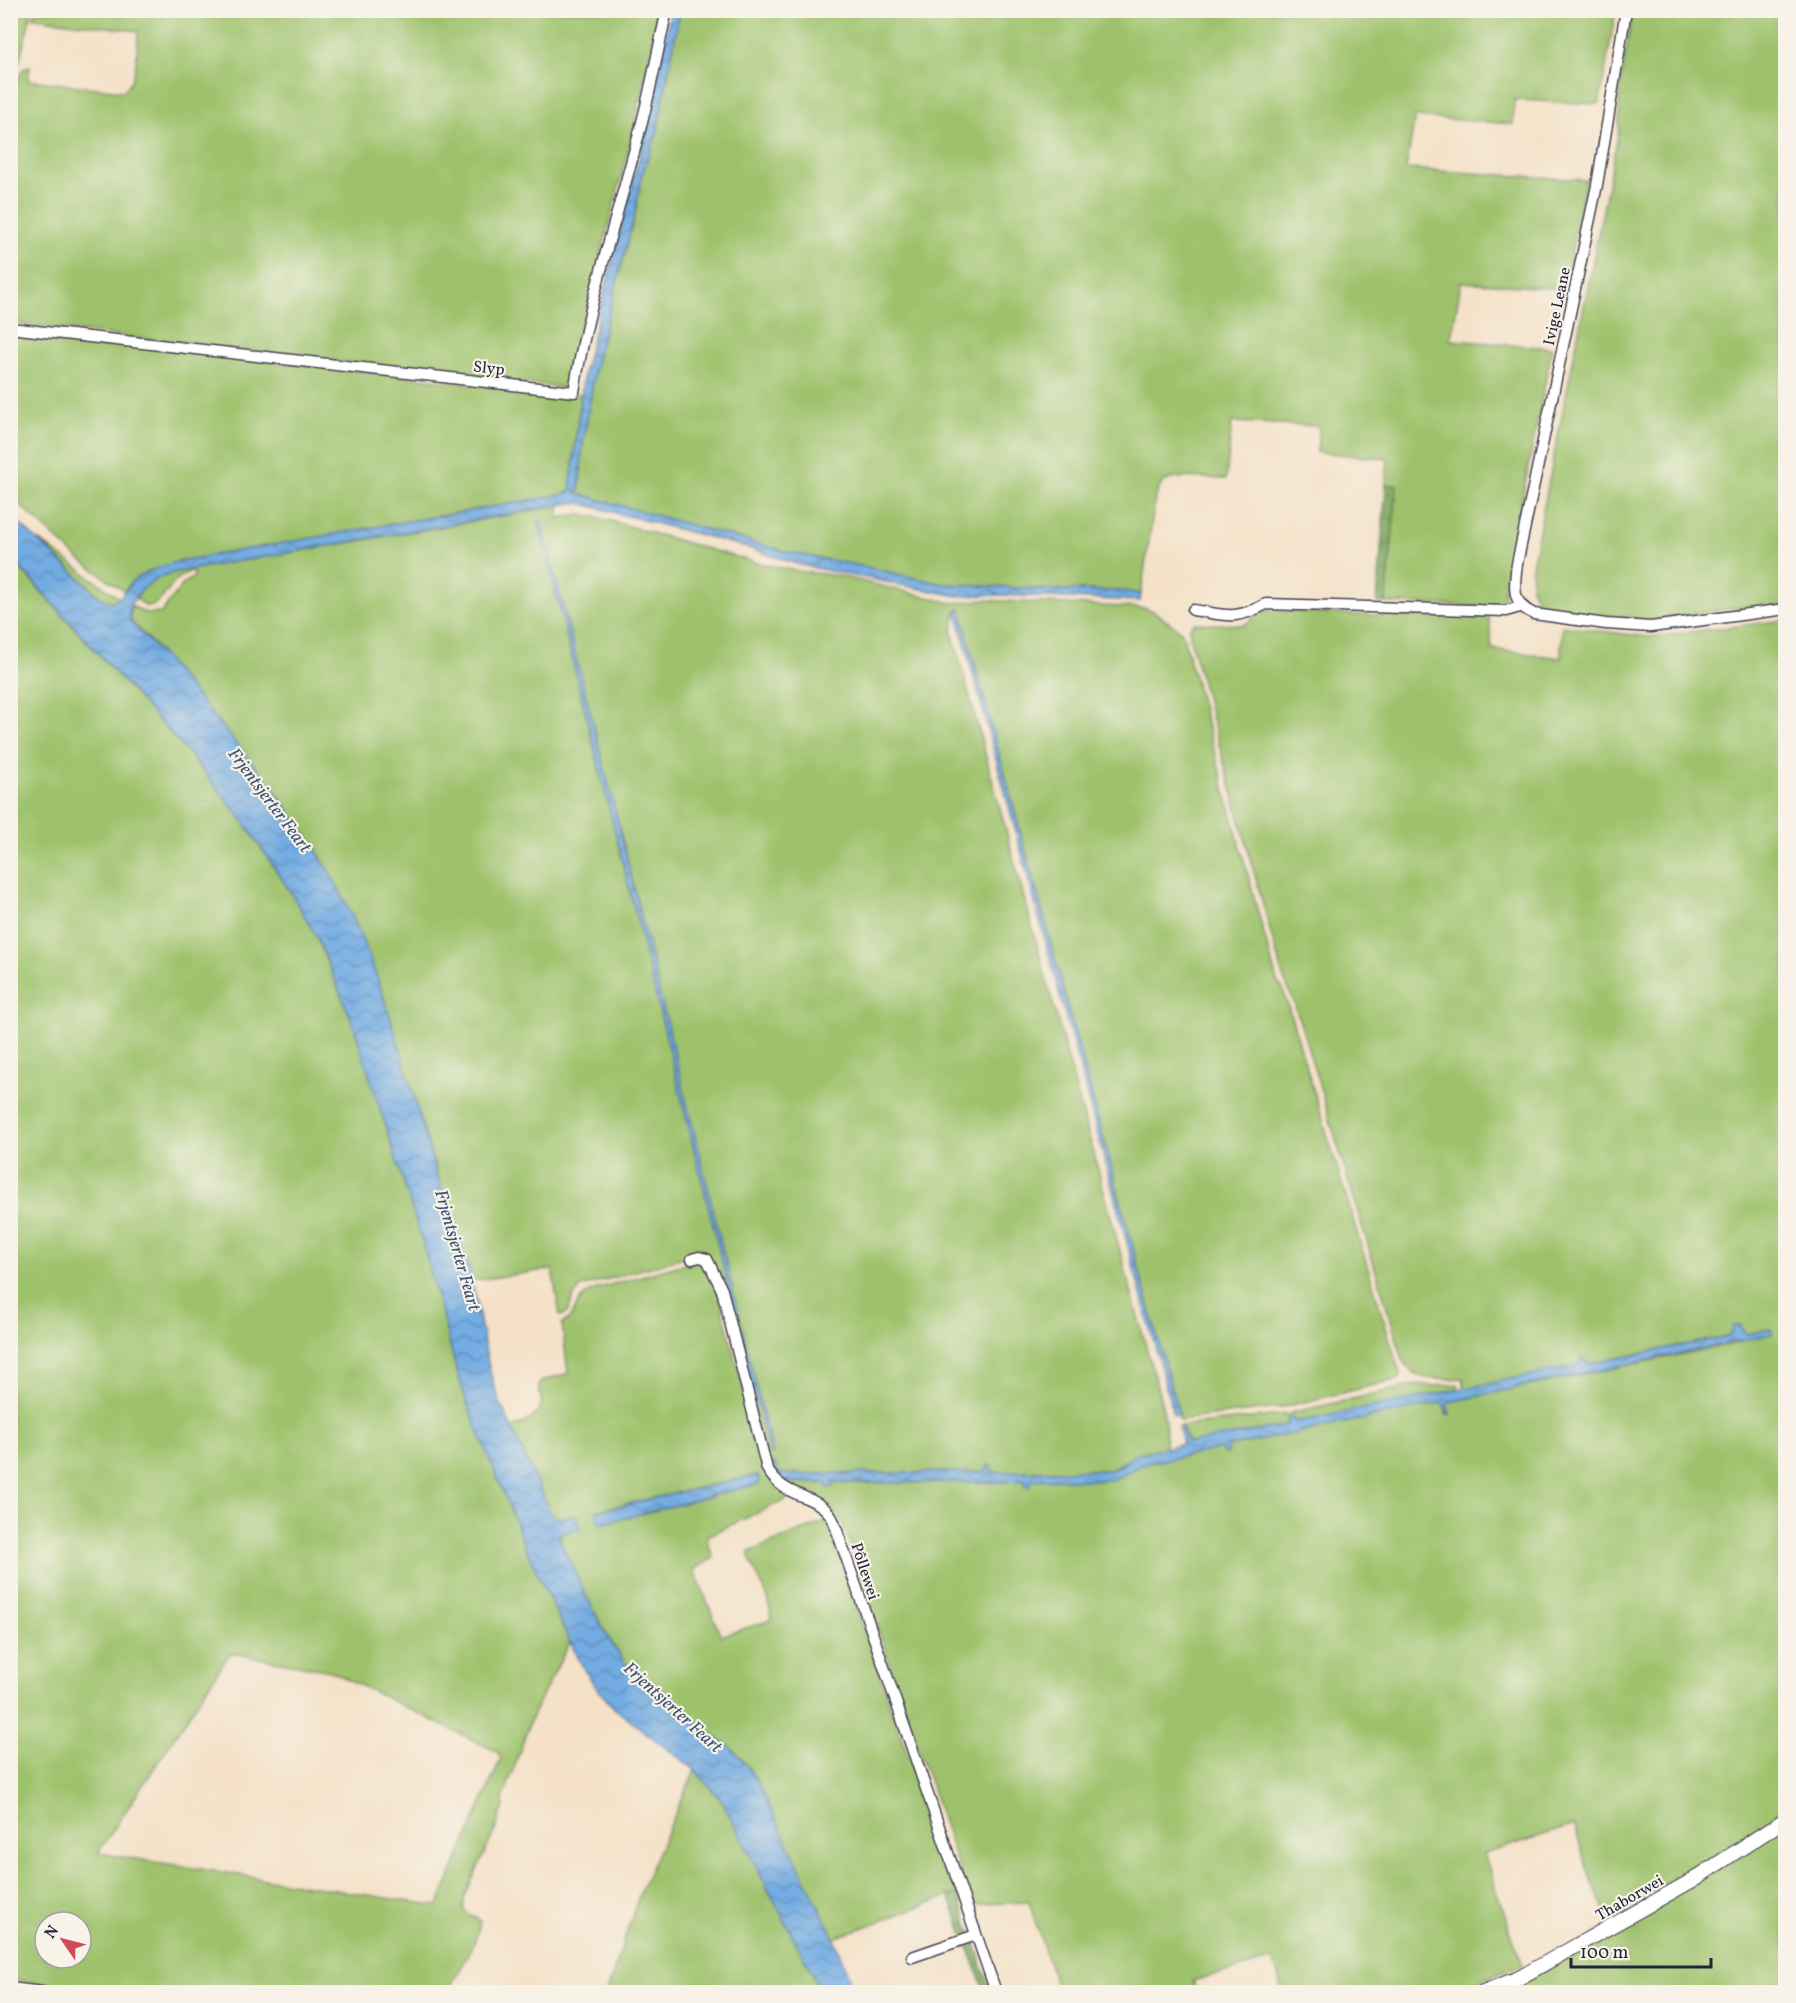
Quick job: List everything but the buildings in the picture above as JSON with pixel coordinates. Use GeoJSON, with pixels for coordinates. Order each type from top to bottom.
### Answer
{"type":"FeatureCollection","features":[{"type":"Feature","properties":{"kind":"street","name":"Slyp"},"geometry":{"type":"LineString","coordinates":[[10,328],[574,392],[595,291],[642,125],[667,10]]}},
{"type":"Feature","properties":{"kind":"street","name":"Ivige Leane"},"geometry":{"type":"LineString","coordinates":[[1520,607],[1515,588],[1517,564],[1597,185],[1626,10]]}},
{"type":"Feature","properties":{"kind":"street"},"geometry":{"type":"LineString","coordinates":[[1193,610],[1233,616],[1249,613],[1266,604],[1506,611],[1520,607],[1534,615],[1639,627],[1675,625],[1785,609]]}},
{"type":"Feature","properties":{"kind":"street","name":"Pôllewei"},"geometry":{"type":"LineString","coordinates":[[692,1259],[699,1257],[707,1259],[722,1290],[767,1469],[773,1480],[783,1488],[826,1509],[834,1522],[996,1992]]}},
{"type":"Feature","properties":{"kind":"street","name":"Thaborwei"},"geometry":{"type":"LineString","coordinates":[[1483,1992],[1519,1978],[1701,1875],[1785,1819]]}},
{"type":"Feature","properties":{"kind":"street"},"geometry":{"type":"LineString","coordinates":[[912,1957],[976,1935]]}},
{"type":"Feature","properties":{"kind":"street"},"geometry":{"type":"LineString","coordinates":[[10,1988],[42,1992]]}},
{"type":"Feature","properties":{"kind":"green space"},"geometry":{"type":"Polygon","coordinates":[[[11,10],[32,11],[11,86],[11,10]]]}},
{"type":"Feature","properties":{"kind":"green space"},"geometry":{"type":"Polygon","coordinates":[[[36,11],[660,11],[634,128],[566,388],[11,323],[10,95],[23,69],[30,66],[28,80],[122,91],[131,81],[137,56],[138,31],[33,18],[36,11]]]}},
{"type":"Feature","properties":{"kind":"green space"},"geometry":{"type":"Polygon","coordinates":[[[680,11],[1616,11],[1599,104],[1514,100],[1513,124],[1415,117],[1406,169],[1586,180],[1564,289],[1461,282],[1451,340],[1552,348],[1504,590],[1503,607],[1386,603],[1397,486],[1386,485],[1388,459],[1317,452],[1319,426],[1232,422],[1226,479],[1176,478],[1164,482],[1155,499],[1141,594],[1124,591],[942,584],[787,552],[575,493],[574,489],[579,490],[583,443],[597,358],[635,214],[642,174],[657,133],[680,11]]]}},
{"type":"Feature","properties":{"kind":"green space"},"geometry":{"type":"Polygon","coordinates":[[[1633,11],[1785,11],[1785,606],[1750,611],[1748,606],[1652,620],[1560,611],[1542,605],[1531,588],[1532,566],[1619,130],[1619,90],[1633,11]]]}},
{"type":"Feature","properties":{"kind":"green space"},"geometry":{"type":"Polygon","coordinates":[[[11,331],[568,395],[581,394],[570,492],[179,561],[133,581],[124,591],[80,560],[11,497],[11,331]]]}},
{"type":"Feature","properties":{"kind":"green space"},"geometry":{"type":"Polygon","coordinates":[[[1386,485],[1397,485],[1386,603],[1377,603],[1386,485]]]}},
{"type":"Feature","properties":{"kind":"green space"},"geometry":{"type":"Polygon","coordinates":[[[560,505],[558,518],[579,514],[593,516],[757,563],[840,576],[952,603],[985,600],[1144,608],[1153,611],[1182,632],[1277,982],[1283,989],[1399,1370],[1399,1379],[1284,1407],[1180,1420],[960,609],[956,611],[952,632],[1163,1409],[1166,1428],[1165,1448],[1142,1452],[1109,1470],[993,1472],[989,1465],[985,1472],[781,1474],[772,1464],[769,1469],[723,1291],[697,1253],[581,1287],[573,1298],[570,1308],[560,1316],[552,1269],[472,1281],[384,1002],[349,909],[314,846],[276,791],[155,646],[132,623],[130,617],[132,606],[147,614],[161,613],[183,584],[194,577],[192,570],[178,578],[161,599],[152,606],[146,606],[136,599],[150,583],[171,573],[560,505]],[[540,521],[538,522],[772,1455],[613,802],[540,521]]]}},
{"type":"Feature","properties":{"kind":"green space"},"geometry":{"type":"Polygon","coordinates":[[[39,540],[119,598],[110,601],[100,597],[39,540]]]}},
{"type":"Feature","properties":{"kind":"green space"},"geometry":{"type":"Polygon","coordinates":[[[10,557],[191,756],[242,819],[292,894],[318,940],[352,1021],[381,1109],[423,1244],[468,1406],[530,1558],[570,1642],[532,1716],[503,1799],[504,1809],[465,1896],[464,1909],[480,1921],[467,1958],[447,1992],[97,1992],[11,1979],[10,557]],[[230,1653],[98,1853],[438,1906],[501,1758],[496,1751],[331,1671],[230,1653]]]}},
{"type":"Feature","properties":{"kind":"green space"},"geometry":{"type":"Polygon","coordinates":[[[1262,610],[1365,615],[1489,617],[1492,649],[1561,658],[1562,626],[1649,637],[1785,620],[1785,1812],[1719,1855],[1607,1917],[1590,1877],[1574,1825],[1484,1854],[1522,1965],[1450,1992],[1283,1992],[1273,1959],[1193,1981],[1197,1992],[1058,1992],[1029,1902],[971,1905],[841,1518],[821,1500],[783,1482],[826,1483],[828,1485],[833,1483],[1022,1480],[1030,1483],[1032,1480],[1042,1479],[1100,1480],[1114,1478],[1144,1464],[1219,1449],[1227,1454],[1227,1447],[1441,1403],[1444,1405],[1446,1415],[1450,1414],[1447,1405],[1449,1402],[1737,1343],[1770,1329],[1747,1334],[1733,1326],[1729,1336],[1587,1364],[1580,1359],[1579,1365],[1576,1366],[1465,1389],[1463,1378],[1430,1379],[1409,1370],[1404,1363],[1294,1002],[1283,977],[1190,639],[1190,627],[1194,623],[1243,625],[1262,610]]]}},
{"type":"Feature","properties":{"kind":"green space"},"geometry":{"type":"Polygon","coordinates":[[[691,1262],[708,1271],[715,1282],[766,1473],[794,1496],[707,1536],[714,1558],[694,1569],[721,1636],[768,1621],[771,1617],[768,1598],[749,1557],[749,1552],[826,1521],[957,1893],[834,1938],[757,1781],[744,1762],[715,1736],[659,1700],[649,1691],[622,1659],[598,1619],[559,1538],[577,1515],[560,1518],[551,1514],[512,1428],[530,1419],[540,1409],[539,1384],[568,1373],[562,1324],[569,1319],[582,1298],[599,1288],[691,1262]],[[757,1475],[598,1510],[601,1524],[758,1484],[760,1481],[757,1475]]]}},
{"type":"Feature","properties":{"kind":"green space"},"geometry":{"type":"Polygon","coordinates":[[[1418,1384],[1432,1386],[1458,1384],[1459,1391],[1296,1422],[1293,1421],[1290,1413],[1418,1384]]]}},
{"type":"Feature","properties":{"kind":"green space"},"geometry":{"type":"Polygon","coordinates":[[[1287,1414],[1289,1423],[1287,1425],[1190,1443],[1181,1426],[1287,1414]]]}},
{"type":"Feature","properties":{"kind":"green space"},"geometry":{"type":"Polygon","coordinates":[[[695,1770],[722,1801],[734,1821],[822,1992],[607,1992],[641,1890],[695,1770]]]}},
{"type":"Feature","properties":{"kind":"green space"},"geometry":{"type":"Polygon","coordinates":[[[1785,1823],[1785,1992],[1497,1992],[1785,1823]]]}},
{"type":"Feature","properties":{"kind":"green space"},"geometry":{"type":"Polygon","coordinates":[[[957,1893],[972,1935],[964,1937],[949,1896],[957,1893]]]}},
{"type":"Feature","properties":{"kind":"green space"},"geometry":{"type":"Polygon","coordinates":[[[974,1941],[991,1992],[985,1992],[967,1944],[974,1941]]]}},
{"type":"Feature","properties":{"kind":"water","name":"Frjentsjerter Feart"},"geometry":{"type":"Polygon","coordinates":[[[671,11],[680,11],[657,133],[642,174],[635,214],[597,358],[583,443],[579,491],[575,490],[576,493],[787,552],[942,584],[1124,591],[1141,594],[1140,601],[997,595],[957,596],[800,565],[742,546],[579,503],[571,503],[171,573],[142,590],[131,603],[129,611],[130,619],[136,627],[165,658],[259,772],[312,844],[335,882],[355,921],[372,963],[400,1048],[437,1176],[472,1279],[489,1366],[499,1400],[551,1514],[560,1518],[577,1515],[581,1529],[561,1533],[559,1538],[577,1577],[598,1619],[635,1676],[659,1700],[715,1736],[735,1752],[757,1781],[834,1938],[854,1992],[822,1992],[722,1801],[695,1770],[615,1709],[585,1671],[570,1642],[530,1558],[468,1406],[423,1244],[352,1021],[318,940],[292,894],[242,819],[191,756],[11,557],[10,515],[100,597],[114,601],[120,598],[134,580],[155,569],[179,561],[570,492],[584,371],[649,119],[671,11]]]}},
{"type":"Feature","properties":{"kind":"water"},"geometry":{"type":"Polygon","coordinates":[[[541,520],[613,802],[773,1454],[770,1455],[538,521],[541,520]]]}},
{"type":"Feature","properties":{"kind":"water"},"geometry":{"type":"Polygon","coordinates":[[[960,609],[1179,1414],[1174,1415],[1172,1409],[956,611],[960,609]]]}},
{"type":"Feature","properties":{"kind":"water"},"geometry":{"type":"Polygon","coordinates":[[[1733,1325],[1741,1325],[1742,1330],[1747,1334],[1771,1329],[1772,1334],[1449,1402],[1447,1405],[1450,1414],[1448,1415],[1441,1403],[1227,1447],[1227,1454],[1219,1449],[1144,1464],[1109,1480],[1032,1480],[1029,1488],[1022,1480],[833,1483],[833,1487],[829,1488],[825,1483],[783,1482],[773,1470],[772,1464],[776,1463],[777,1470],[782,1474],[985,1472],[989,1465],[993,1472],[1109,1470],[1134,1455],[1181,1444],[1183,1442],[1178,1427],[1181,1426],[1190,1443],[1287,1425],[1288,1417],[1291,1416],[1296,1422],[1576,1366],[1579,1365],[1580,1359],[1588,1364],[1729,1336],[1733,1325]]]}},
{"type":"Feature","properties":{"kind":"water"},"geometry":{"type":"Polygon","coordinates":[[[758,1475],[760,1481],[758,1484],[601,1524],[598,1520],[597,1511],[758,1475]]]}}]}
